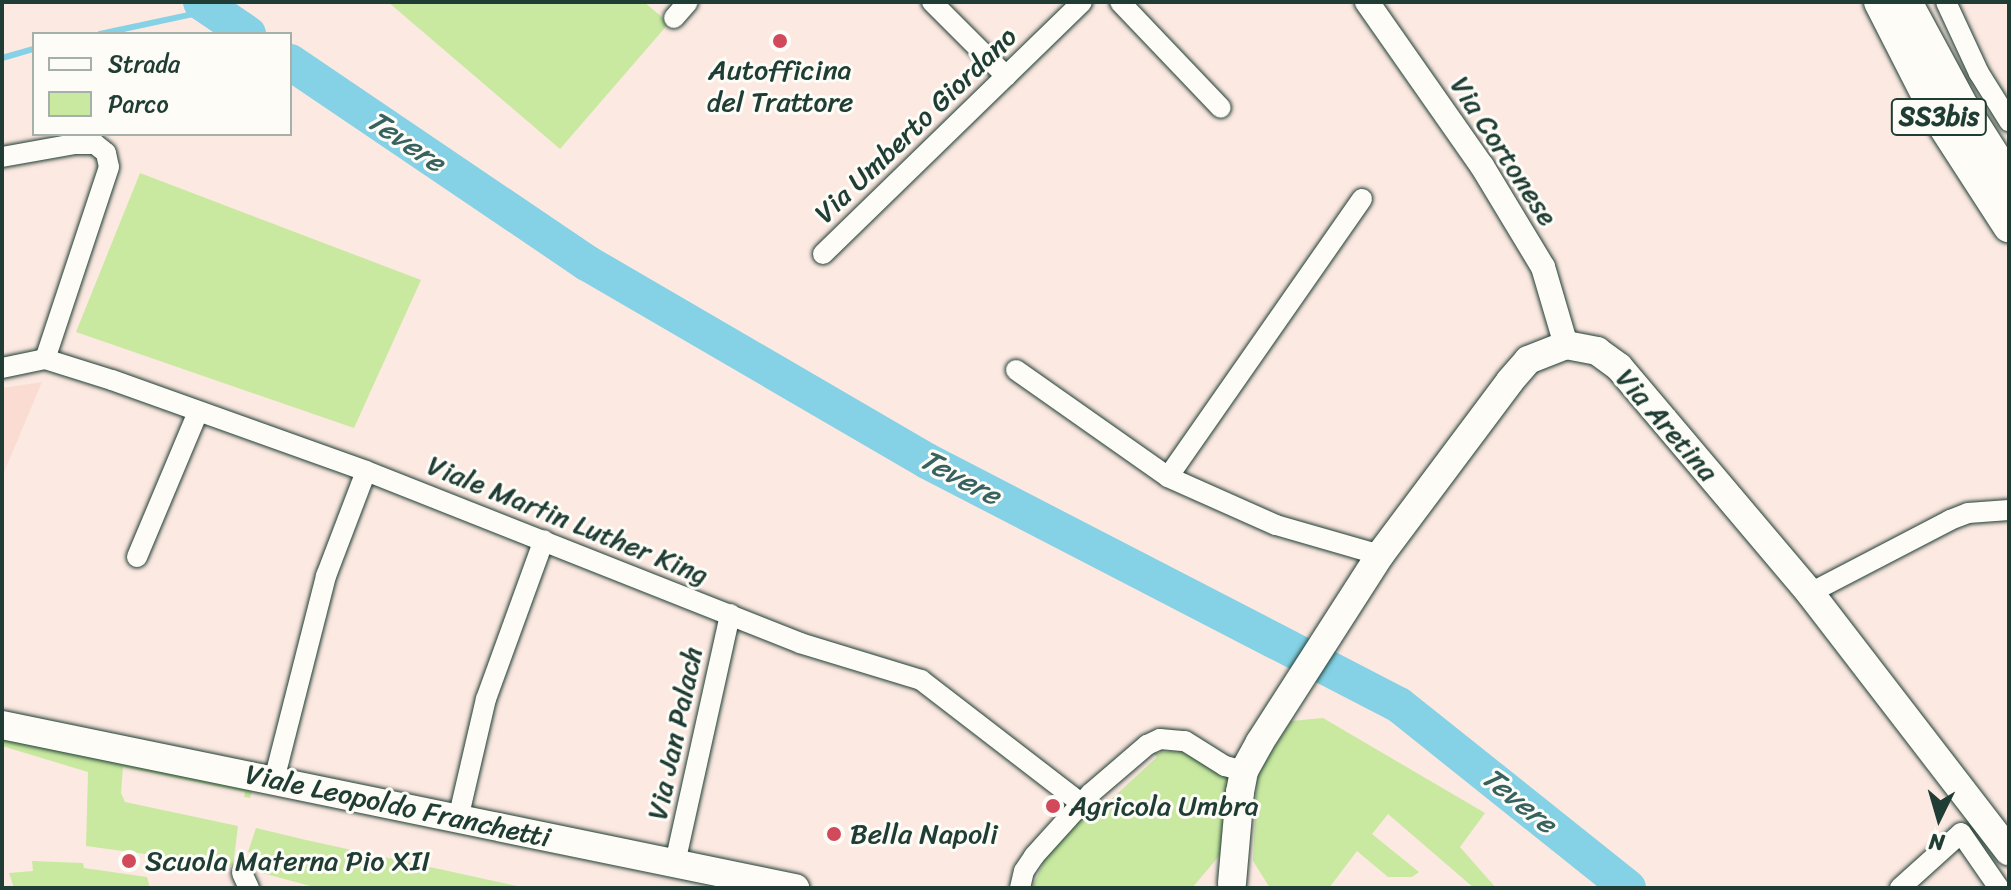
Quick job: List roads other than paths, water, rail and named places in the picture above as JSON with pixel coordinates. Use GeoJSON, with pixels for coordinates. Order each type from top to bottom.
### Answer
{"type":"FeatureCollection","features":[{"type":"Feature","properties":{"kind":"highway","name":"SS3bis"},"geometry":{"type":"LineString","coordinates":[[1880,2],[1939,118],[2009,226]]}},
{"type":"Feature","properties":{"kind":"highway","name":"SS3bis"},"geometry":{"type":"LineString","coordinates":[[1906,2],[1962,106],[2009,180]]}},
{"type":"Feature","properties":{"kind":"main road"},"geometry":{"type":"LineString","coordinates":[[1236,886],[1244,771],[1260,742],[1380,555],[1510,381],[1528,360],[1566,345]]}},
{"type":"Feature","properties":{"kind":"main road","name":"Via Aretina"},"geometry":{"type":"LineString","coordinates":[[1566,345],[1597,351],[1619,367],[1810,593],[1993,846]]}},
{"type":"Feature","properties":{"kind":"main road","name":"Viale Leopoldo Franchetti"},"geometry":{"type":"LineString","coordinates":[[2,725],[795,888]]}},
{"type":"Feature","properties":{"kind":"street"},"geometry":{"type":"LineString","coordinates":[[674,18],[688,2]]}},
{"type":"Feature","properties":{"kind":"street"},"geometry":{"type":"LineString","coordinates":[[932,2],[1006,76]]}},
{"type":"Feature","properties":{"kind":"street","name":"Via Umberto Giordano"},"geometry":{"type":"LineString","coordinates":[[823,254],[1082,2]]}},
{"type":"Feature","properties":{"kind":"street"},"geometry":{"type":"LineString","coordinates":[[1120,2],[1221,108]]}},
{"type":"Feature","properties":{"kind":"street","name":"Via Cortonese"},"geometry":{"type":"LineString","coordinates":[[1367,2],[1482,166],[1543,267],[1566,345]]}},
{"type":"Feature","properties":{"kind":"street"},"geometry":{"type":"LineString","coordinates":[[1946,2],[1979,73],[2009,121]]}},
{"type":"Feature","properties":{"kind":"street"},"geometry":{"type":"LineString","coordinates":[[2,157],[74,144],[95,144],[106,153],[109,167],[45,359],[2,368]]}},
{"type":"Feature","properties":{"kind":"street"},"geometry":{"type":"LineString","coordinates":[[1168,477],[1362,199]]}},
{"type":"Feature","properties":{"kind":"street","name":"Viale Martin Luther King"},"geometry":{"type":"LineString","coordinates":[[45,359],[366,471],[800,643],[921,680],[1081,803]]}},
{"type":"Feature","properties":{"kind":"street"},"geometry":{"type":"LineString","coordinates":[[1016,370],[1168,477],[1276,525],[1380,555]]}},
{"type":"Feature","properties":{"kind":"street"},"geometry":{"type":"LineString","coordinates":[[137,557],[198,412]]}},
{"type":"Feature","properties":{"kind":"street"},"geometry":{"type":"LineString","coordinates":[[274,780],[326,576],[366,471]]}},
{"type":"Feature","properties":{"kind":"street"},"geometry":{"type":"LineString","coordinates":[[1810,593],[1950,520],[1968,513],[2009,510]]}},
{"type":"Feature","properties":{"kind":"street"},"geometry":{"type":"LineString","coordinates":[[458,819],[486,699],[544,540]]}},
{"type":"Feature","properties":{"kind":"street","name":"Via Jan Palach"},"geometry":{"type":"LineString","coordinates":[[675,863],[730,614]]}},
{"type":"Feature","properties":{"kind":"street"},"geometry":{"type":"LineString","coordinates":[[1020,888],[1024,871],[1034,856],[1081,803],[1147,745],[1160,739],[1185,741],[1225,766],[1244,771]]}},
{"type":"Feature","properties":{"kind":"street"},"geometry":{"type":"LineString","coordinates":[[1900,888],[1961,833],[1993,846],[1999,888]]}},
{"type":"Feature","properties":{"kind":"waterway","name":"Tevere"},"geometry":{"type":"LineString","coordinates":[[201,2],[245,32]]}},
{"type":"Feature","properties":{"kind":"waterway"},"geometry":{"type":"LineString","coordinates":[[109,32],[212,10]]}},
{"type":"Feature","properties":{"kind":"waterway"},"geometry":{"type":"LineString","coordinates":[[2,58],[32,50]]}},
{"type":"Feature","properties":{"kind":"waterway","name":"Tevere"},"geometry":{"type":"LineString","coordinates":[[292,63],[587,263],[927,461],[1399,705],[1628,888]]}},
{"type":"Feature","properties":{"kind":"place","name":"Autofficina del Trattore"},"geometry":{"type":"Point","coordinates":[780,41]}},
{"type":"Feature","properties":{"kind":"place","name":"Agricola Umbra"},"geometry":{"type":"Point","coordinates":[1053,806]}},
{"type":"Feature","properties":{"kind":"place","name":"Bella Napoli"},"geometry":{"type":"Point","coordinates":[834,834]}},
{"type":"Feature","properties":{"kind":"place","name":"Scuola Materna Pio XII"},"geometry":{"type":"Point","coordinates":[129,861]}}]}
